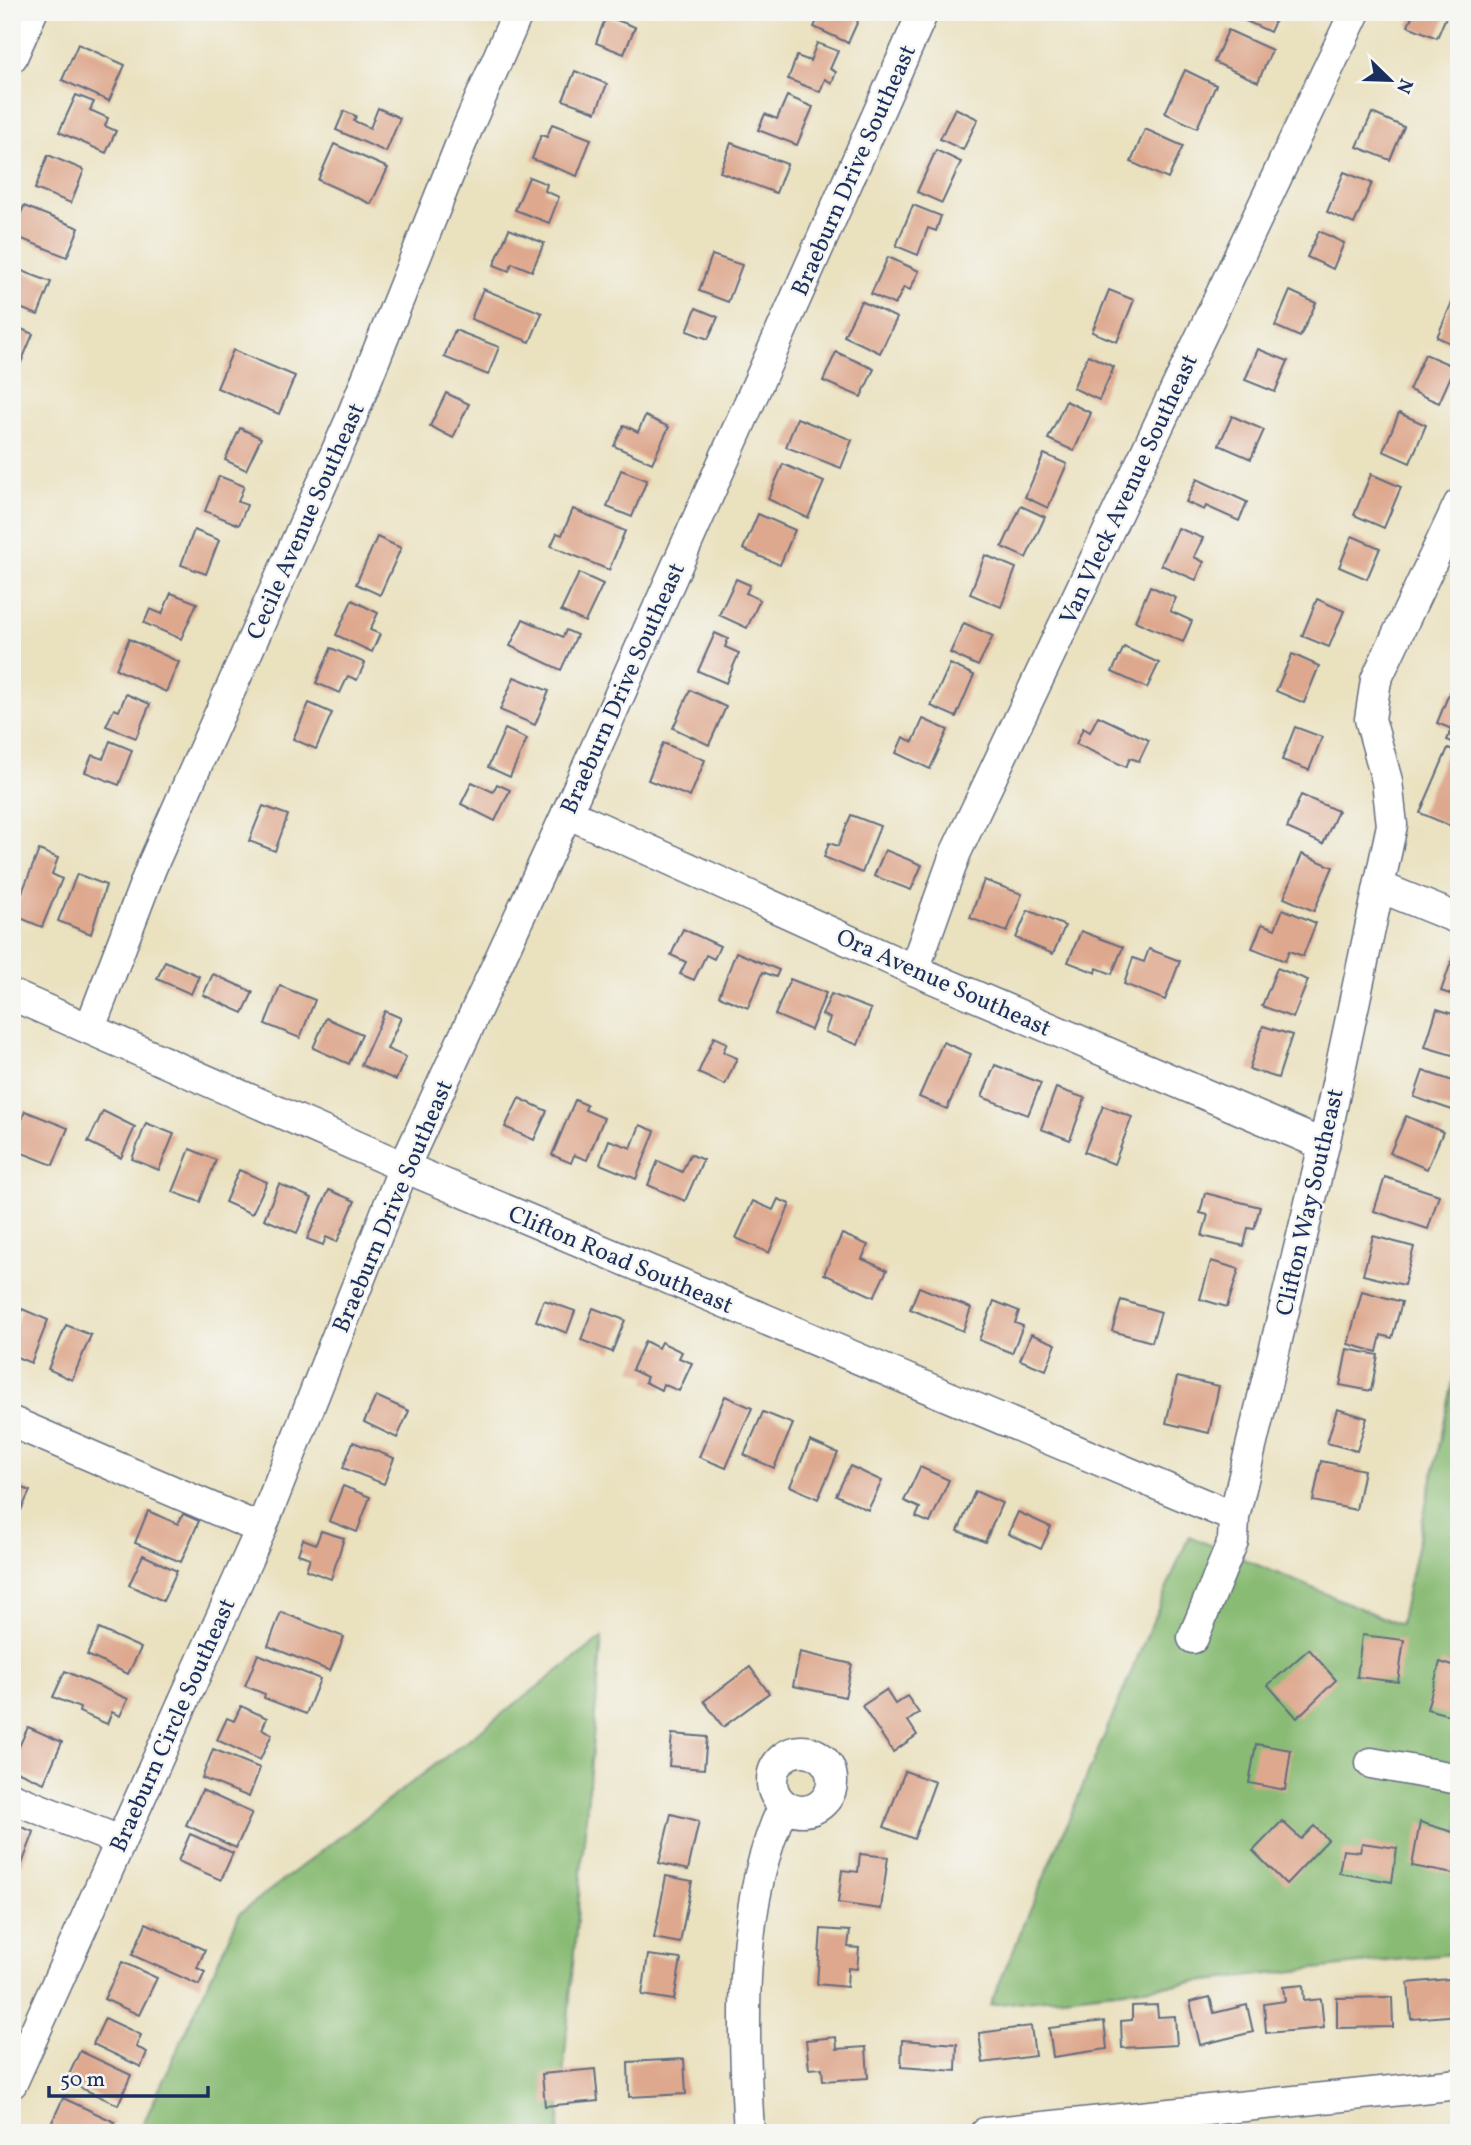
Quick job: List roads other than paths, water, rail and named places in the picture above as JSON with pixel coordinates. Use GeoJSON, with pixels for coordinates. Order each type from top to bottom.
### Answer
{"type":"FeatureCollection","features":[{"type":"Feature","properties":{"kind":"street"},"geometry":{"type":"LineString","coordinates":[[12,57],[32,12]]}},
{"type":"Feature","properties":{"kind":"street","name":"Cecile Avenue Southeast"},"geometry":{"type":"LineString","coordinates":[[90,1028],[151,868],[350,421],[464,136],[518,12]]}},
{"type":"Feature","properties":{"kind":"street","name":"Braeburn Drive Southeast"},"geometry":{"type":"LineString","coordinates":[[326,1365],[404,1167],[566,813],[923,12]]}},
{"type":"Feature","properties":{"kind":"street","name":"Van Vleck Avenue Southeast"},"geometry":{"type":"LineString","coordinates":[[914,970],[956,852],[1354,12]]}},
{"type":"Feature","properties":{"kind":"street","name":"Clifton Way Southeast"},"geometry":{"type":"LineString","coordinates":[[1192,1638],[1233,1541],[1234,1517],[1324,1145],[1392,825],[1387,780],[1370,719],[1376,680],[1459,504]]}},
{"type":"Feature","properties":{"kind":"street","name":"Ora Avenue Southeast"},"geometry":{"type":"LineString","coordinates":[[566,813],[914,970],[1324,1145]]}},
{"type":"Feature","properties":{"kind":"street"},"geometry":{"type":"LineString","coordinates":[[1380,887],[1459,919]]}},
{"type":"Feature","properties":{"kind":"street","name":"Clifton Road Southeast"},"geometry":{"type":"LineString","coordinates":[[12,995],[404,1167],[1234,1517]]}},
{"type":"Feature","properties":{"kind":"street","name":"Braeburn Circle Southeast"},"geometry":{"type":"LineString","coordinates":[[12,2083],[261,1529],[326,1365]]}},
{"type":"Feature","properties":{"kind":"street"},"geometry":{"type":"LineString","coordinates":[[12,1422],[261,1529]]}},
{"type":"Feature","properties":{"kind":"street"},"geometry":{"type":"LineString","coordinates":[[1370,1763],[1459,1779]]}},
{"type":"Feature","properties":{"kind":"street"},"geometry":{"type":"LineString","coordinates":[[12,1798],[120,1841]]}},
{"type":"Feature","properties":{"kind":"street"},"geometry":{"type":"LineString","coordinates":[[749,2133],[743,2028],[755,1895],[768,1838],[784,1805]]}},
{"type":"Feature","properties":{"kind":"street"},"geometry":{"type":"LineString","coordinates":[[985,2133],[1459,2084]]}}]}
